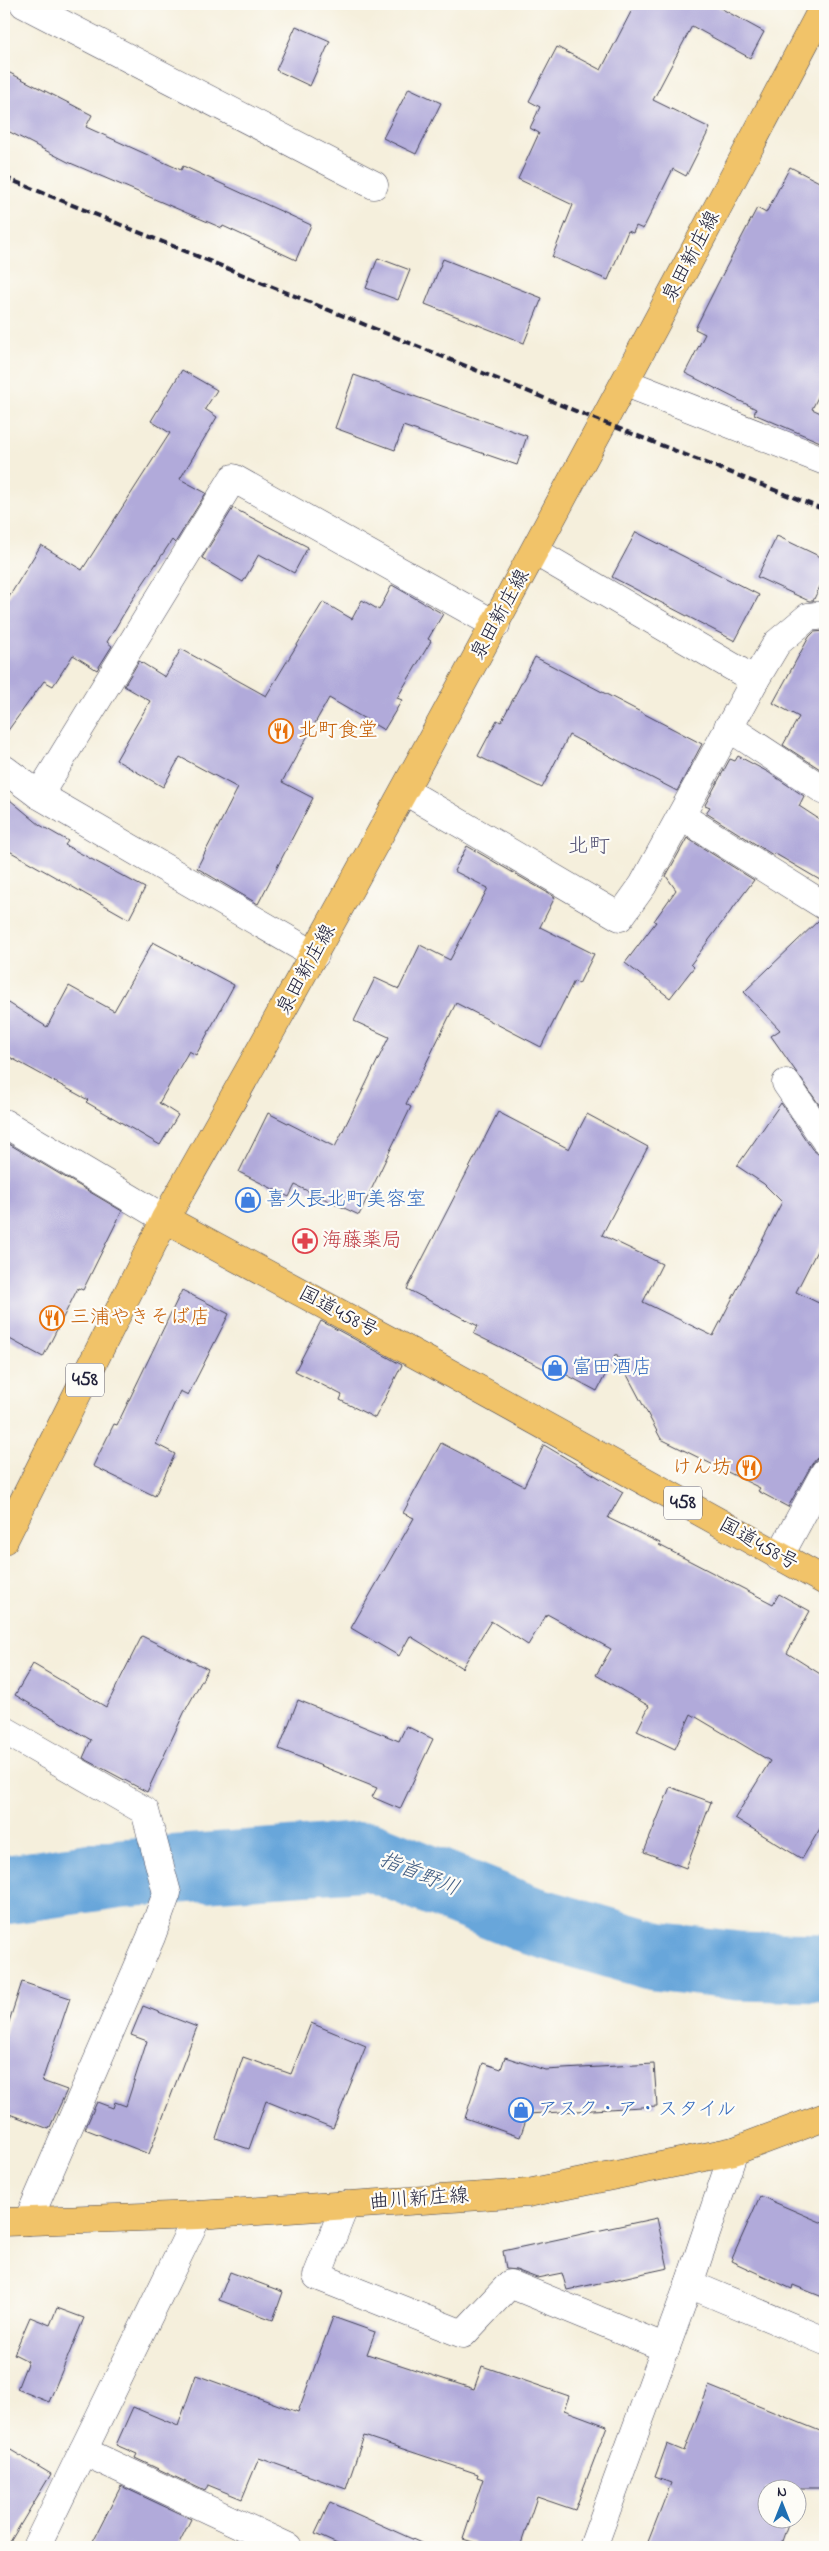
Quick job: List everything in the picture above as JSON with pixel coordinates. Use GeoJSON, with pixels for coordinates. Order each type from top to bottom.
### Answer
{"type":"FeatureCollection","features":[{"type":"Feature","properties":{"kind":"main road","name":"泉田新庄線"},"geometry":{"type":"LineString","coordinates":[[165,1219],[315,955],[536,552],[825,4]]}},
{"type":"Feature","properties":{"kind":"main road","name":"458"},"geometry":{"type":"LineString","coordinates":[[4,1540],[165,1219]]}},
{"type":"Feature","properties":{"kind":"main road","name":"国道458号"},"geometry":{"type":"LineString","coordinates":[[165,1219],[435,1365],[779,1558],[825,1581]]}},
{"type":"Feature","properties":{"kind":"main road","name":"曲川新庄線"},"geometry":{"type":"LineString","coordinates":[[16,2222],[198,2215],[528,2193],[734,2151],[825,2117]]}},
{"type":"Feature","properties":{"kind":"street"},"geometry":{"type":"LineString","coordinates":[[24,4],[374,185]]}},
{"type":"Feature","properties":{"kind":"street"},"geometry":{"type":"LineString","coordinates":[[626,382],[825,461]]}},
{"type":"Feature","properties":{"kind":"street"},"geometry":{"type":"LineString","coordinates":[[39,795],[233,478],[496,625]]}},
{"type":"Feature","properties":{"kind":"street"},"geometry":{"type":"LineString","coordinates":[[536,552],[755,680]]}},
{"type":"Feature","properties":{"kind":"street"},"geometry":{"type":"LineString","coordinates":[[405,792],[620,917],[644,885],[728,727],[777,643],[808,617],[825,615]]}},
{"type":"Feature","properties":{"kind":"street"},"geometry":{"type":"LineString","coordinates":[[728,727],[825,792]]}},
{"type":"Feature","properties":{"kind":"street"},"geometry":{"type":"LineString","coordinates":[[4,769],[39,795],[315,955]]}},
{"type":"Feature","properties":{"kind":"street"},"geometry":{"type":"LineString","coordinates":[[681,816],[825,906]]}},
{"type":"Feature","properties":{"kind":"street"},"geometry":{"type":"LineString","coordinates":[[786,1083],[825,1140]]}},
{"type":"Feature","properties":{"kind":"street"},"geometry":{"type":"LineString","coordinates":[[4,1123],[165,1219]]}},
{"type":"Feature","properties":{"kind":"street"},"geometry":{"type":"LineString","coordinates":[[779,1558],[825,1472]]}},
{"type":"Feature","properties":{"kind":"street"},"geometry":{"type":"LineString","coordinates":[[4,1730],[145,1811],[167,1893],[151,1937],[16,2222]]}},
{"type":"Feature","properties":{"kind":"street"},"geometry":{"type":"LineString","coordinates":[[593,2547],[689,2284],[734,2151]]}},
{"type":"Feature","properties":{"kind":"street"},"geometry":{"type":"LineString","coordinates":[[345,2205],[317,2276],[463,2334],[510,2284],[666,2348]]}},
{"type":"Feature","properties":{"kind":"street"},"geometry":{"type":"LineString","coordinates":[[36,2547],[198,2215]]}},
{"type":"Feature","properties":{"kind":"street"},"geometry":{"type":"LineString","coordinates":[[689,2284],[825,2341]]}},
{"type":"Feature","properties":{"kind":"street"},"geometry":{"type":"LineString","coordinates":[[83,2451],[288,2547]]}},
{"type":"Feature","properties":{"kind":"building"},"geometry":{"type":"Polygon","coordinates":[[[635,4],[713,4],[764,32],[750,58],[692,26],[653,100],[710,128],[686,176],[673,169],[643,229],[636,226],[633,233],[628,231],[608,280],[552,257],[573,205],[518,179],[539,133],[530,128],[540,107],[529,101],[557,47],[601,70],[635,4]]]}},
{"type":"Feature","properties":{"kind":"building"},"geometry":{"type":"Polygon","coordinates":[[[296,26],[330,41],[310,86],[276,70],[296,26]]]}},
{"type":"Feature","properties":{"kind":"building"},"geometry":{"type":"Polygon","coordinates":[[[4,70],[92,115],[86,127],[181,170],[183,166],[311,225],[296,260],[223,226],[222,228],[68,162],[4,129],[4,70]]]}},
{"type":"Feature","properties":{"kind":"building"},"geometry":{"type":"Polygon","coordinates":[[[409,88],[441,103],[416,154],[383,138],[409,88]]]}},
{"type":"Feature","properties":{"kind":"building"},"geometry":{"type":"Polygon","coordinates":[[[790,167],[825,185],[825,383],[812,409],[825,415],[825,444],[754,414],[756,409],[685,373],[705,334],[695,329],[717,285],[757,208],[766,213],[790,167]]]}},
{"type":"Feature","properties":{"kind":"building"},"geometry":{"type":"Polygon","coordinates":[[[378,258],[410,270],[398,300],[366,288],[378,258]]]}},
{"type":"Feature","properties":{"kind":"building"},"geometry":{"type":"Polygon","coordinates":[[[443,259],[542,298],[524,343],[425,304],[443,259]]]}},
{"type":"Feature","properties":{"kind":"building"},"geometry":{"type":"Polygon","coordinates":[[[182,370],[217,390],[205,409],[217,417],[180,479],[206,493],[175,543],[172,540],[132,600],[107,642],[112,646],[97,670],[73,655],[53,686],[44,681],[4,736],[4,605],[41,545],[82,570],[170,433],[151,421],[182,370]]]}},
{"type":"Feature","properties":{"kind":"building"},"geometry":{"type":"Polygon","coordinates":[[[354,375],[527,436],[517,465],[403,426],[395,450],[335,428],[354,375]]]}},
{"type":"Feature","properties":{"kind":"building"},"geometry":{"type":"Polygon","coordinates":[[[233,508],[308,547],[294,573],[259,554],[243,582],[202,558],[233,508]]]}},
{"type":"Feature","properties":{"kind":"building"},"geometry":{"type":"Polygon","coordinates":[[[636,532],[759,595],[735,641],[612,577],[636,532]]]}},
{"type":"Feature","properties":{"kind":"building"},"geometry":{"type":"Polygon","coordinates":[[[777,536],[825,559],[825,576],[813,601],[809,601],[757,577],[777,536]]]}},
{"type":"Feature","properties":{"kind":"building"},"geometry":{"type":"Polygon","coordinates":[[[392,585],[443,614],[428,639],[431,641],[397,698],[402,700],[384,730],[329,698],[282,782],[313,798],[258,904],[197,868],[238,788],[180,757],[163,787],[116,760],[150,701],[124,686],[139,661],[165,677],[181,649],[266,696],[323,602],[352,619],[362,600],[379,610],[392,585]]]}},
{"type":"Feature","properties":{"kind":"building"},"geometry":{"type":"Polygon","coordinates":[[[825,631],[825,758],[820,769],[783,745],[799,717],[773,703],[809,637],[814,632],[825,631]]]}},
{"type":"Feature","properties":{"kind":"building"},"geometry":{"type":"Polygon","coordinates":[[[535,657],[702,744],[677,791],[569,735],[542,788],[478,756],[497,720],[501,722],[535,657]]]}},
{"type":"Feature","properties":{"kind":"building"},"geometry":{"type":"Polygon","coordinates":[[[738,756],[768,772],[804,796],[799,806],[825,823],[825,883],[774,853],[773,855],[706,813],[710,807],[705,805],[730,759],[735,761],[738,756]]]}},
{"type":"Feature","properties":{"kind":"building"},"geometry":{"type":"Polygon","coordinates":[[[4,795],[40,825],[68,841],[65,845],[145,888],[129,919],[4,848],[4,795]]]}},
{"type":"Feature","properties":{"kind":"building"},"geometry":{"type":"Polygon","coordinates":[[[687,838],[754,880],[691,964],[694,967],[670,998],[625,963],[656,922],[654,921],[676,890],[666,876],[687,838]]]}},
{"type":"Feature","properties":{"kind":"building"},"geometry":{"type":"Polygon","coordinates":[[[467,846],[555,897],[540,927],[594,954],[579,984],[574,981],[541,1047],[456,1003],[406,1104],[411,1107],[359,1215],[295,1185],[289,1197],[239,1172],[268,1113],[335,1147],[389,1037],[354,1021],[375,978],[399,989],[420,945],[450,960],[488,888],[454,871],[467,846]]]}},
{"type":"Feature","properties":{"kind":"building"},"geometry":{"type":"Polygon","coordinates":[[[819,920],[825,922],[825,1113],[771,1036],[780,1030],[744,992],[819,920]]]}},
{"type":"Feature","properties":{"kind":"building"},"geometry":{"type":"Polygon","coordinates":[[[153,942],[234,985],[196,1055],[189,1051],[159,1103],[178,1115],[160,1145],[86,1102],[88,1100],[4,1054],[4,1000],[47,1027],[69,986],[114,1011],[153,942]]]}},
{"type":"Feature","properties":{"kind":"building"},"geometry":{"type":"Polygon","coordinates":[[[781,1103],[812,1149],[818,1154],[825,1155],[825,1235],[796,1292],[825,1306],[825,1456],[817,1458],[812,1464],[788,1507],[758,1491],[760,1488],[661,1439],[616,1354],[597,1391],[565,1374],[563,1378],[474,1334],[478,1326],[407,1289],[498,1112],[569,1149],[587,1114],[648,1147],[602,1235],[662,1264],[643,1302],[713,1336],[782,1202],[764,1184],[737,1166],[781,1103]]]}},
{"type":"Feature","properties":{"kind":"building"},"geometry":{"type":"Polygon","coordinates":[[[4,1141],[122,1211],[83,1290],[78,1288],[43,1357],[4,1336],[4,1141]]]}},
{"type":"Feature","properties":{"kind":"building"},"geometry":{"type":"Polygon","coordinates":[[[182,1290],[229,1314],[188,1395],[180,1391],[156,1444],[175,1454],[155,1496],[93,1466],[114,1424],[117,1425],[182,1290]]]}},
{"type":"Feature","properties":{"kind":"building"},"geometry":{"type":"Polygon","coordinates":[[[321,1321],[402,1365],[375,1418],[340,1400],[342,1395],[295,1371],[321,1321]]]}},
{"type":"Feature","properties":{"kind":"building"},"geometry":{"type":"Polygon","coordinates":[[[441,1443],[524,1486],[544,1445],[623,1492],[608,1518],[660,1543],[659,1545],[773,1604],[779,1594],[810,1611],[787,1653],[825,1677],[825,1820],[802,1859],[735,1818],[770,1761],[691,1714],[675,1749],[637,1731],[649,1706],[596,1675],[611,1649],[547,1614],[528,1645],[491,1621],[462,1668],[410,1636],[399,1656],[351,1628],[414,1518],[403,1513],[441,1443]]]}},
{"type":"Feature","properties":{"kind":"building"},"geometry":{"type":"Polygon","coordinates":[[[142,1636],[208,1669],[184,1713],[147,1792],[83,1758],[91,1740],[15,1695],[33,1664],[106,1707],[142,1636]]]}},
{"type":"Feature","properties":{"kind":"building"},"geometry":{"type":"Polygon","coordinates":[[[298,1700],[399,1741],[406,1726],[433,1739],[400,1809],[372,1797],[377,1788],[279,1749],[298,1700]]]}},
{"type":"Feature","properties":{"kind":"building"},"geometry":{"type":"Polygon","coordinates":[[[670,1787],[711,1802],[686,1868],[644,1852],[670,1787]]]}},
{"type":"Feature","properties":{"kind":"building"},"geometry":{"type":"Polygon","coordinates":[[[22,1982],[70,1998],[42,2081],[67,2090],[49,2129],[4,2112],[4,2037],[22,1982]]]}},
{"type":"Feature","properties":{"kind":"building"},"geometry":{"type":"Polygon","coordinates":[[[143,2006],[197,2027],[149,2154],[85,2129],[97,2102],[113,2108],[115,2102],[126,2106],[147,2041],[131,2035],[143,2006]]]}},
{"type":"Feature","properties":{"kind":"building"},"geometry":{"type":"Polygon","coordinates":[[[311,2023],[366,2046],[333,2128],[266,2101],[249,2149],[216,2138],[243,2057],[291,2074],[311,2023]]]}},
{"type":"Feature","properties":{"kind":"building"},"geometry":{"type":"Polygon","coordinates":[[[505,2057],[545,2070],[654,2064],[657,2106],[528,2114],[520,2137],[465,2118],[483,2063],[501,2069],[505,2057]]]}},
{"type":"Feature","properties":{"kind":"building"},"geometry":{"type":"Polygon","coordinates":[[[760,2196],[825,2224],[825,2298],[793,2285],[792,2289],[731,2261],[760,2196]]]}},
{"type":"Feature","properties":{"kind":"building"},"geometry":{"type":"Polygon","coordinates":[[[657,2218],[668,2268],[567,2290],[562,2273],[537,2278],[516,2270],[506,2269],[503,2251],[657,2218]]]}},
{"type":"Feature","properties":{"kind":"building"},"geometry":{"type":"Polygon","coordinates":[[[230,2272],[283,2292],[273,2320],[219,2300],[230,2272]]]}},
{"type":"Feature","properties":{"kind":"building"},"geometry":{"type":"Polygon","coordinates":[[[57,2308],[84,2318],[49,2402],[17,2389],[28,2361],[14,2354],[30,2317],[50,2325],[57,2308]]]}},
{"type":"Feature","properties":{"kind":"building"},"geometry":{"type":"Polygon","coordinates":[[[333,2317],[375,2332],[367,2354],[474,2389],[482,2366],[569,2396],[564,2410],[607,2426],[575,2510],[537,2497],[520,2547],[489,2547],[463,2539],[483,2479],[477,2477],[478,2474],[364,2436],[346,2489],[259,2458],[242,2499],[208,2485],[205,2491],[135,2458],[137,2454],[116,2445],[133,2407],[178,2426],[196,2375],[298,2412],[333,2317]]]}},
{"type":"Feature","properties":{"kind":"building"},"geometry":{"type":"Polygon","coordinates":[[[709,2386],[825,2433],[825,2488],[806,2488],[806,2478],[756,2478],[756,2528],[787,2528],[780,2547],[646,2547],[671,2483],[655,2477],[667,2444],[684,2451],[709,2386]]]}},
{"type":"Feature","properties":{"kind":"building"},"geometry":{"type":"Polygon","coordinates":[[[4,2446],[51,2474],[7,2547],[4,2547],[4,2446]]]}},
{"type":"Feature","properties":{"kind":"building"},"geometry":{"type":"Polygon","coordinates":[[[121,2486],[191,2519],[177,2547],[90,2547],[121,2486]]]}},
{"type":"Feature","properties":{"kind":"building"},"geometry":{"type":"Polygon","coordinates":[[[330,2502],[430,2547],[344,2547],[315,2534],[330,2502]]]}},
{"type":"Feature","properties":{"kind":"waterway","name":"指首野川"},"geometry":{"type":"LineString","coordinates":[[4,1890],[122,1873],[370,1856],[530,1920],[655,1956],[738,1966],[825,1968]]}},
{"type":"Feature","properties":{"kind":"railway"},"geometry":{"type":"LineString","coordinates":[[4,177],[605,423],[825,510]]}},
{"type":"Feature","properties":{"kind":"place","name":"北町食堂"},"geometry":{"type":"Point","coordinates":[281,731]}},
{"type":"Feature","properties":{"kind":"place","name":"喜久長北町美容室"},"geometry":{"type":"Point","coordinates":[248,1200]}},
{"type":"Feature","properties":{"kind":"place","name":"海藤薬局"},"geometry":{"type":"Point","coordinates":[305,1241]}},
{"type":"Feature","properties":{"kind":"place","name":"三浦やきそば店"},"geometry":{"type":"Point","coordinates":[52,1318]}},
{"type":"Feature","properties":{"kind":"place","name":"富田酒店"},"geometry":{"type":"Point","coordinates":[555,1368]}},
{"type":"Feature","properties":{"kind":"place","name":"けん坊"},"geometry":{"type":"Point","coordinates":[749,1468]}},
{"type":"Feature","properties":{"kind":"place","name":"アスク・ア・スタイル"},"geometry":{"type":"Point","coordinates":[521,2110]}},
{"type":"Feature","properties":{"kind":"district","name":"北町"},"geometry":{"type":"Point","coordinates":[589,847]}}]}
